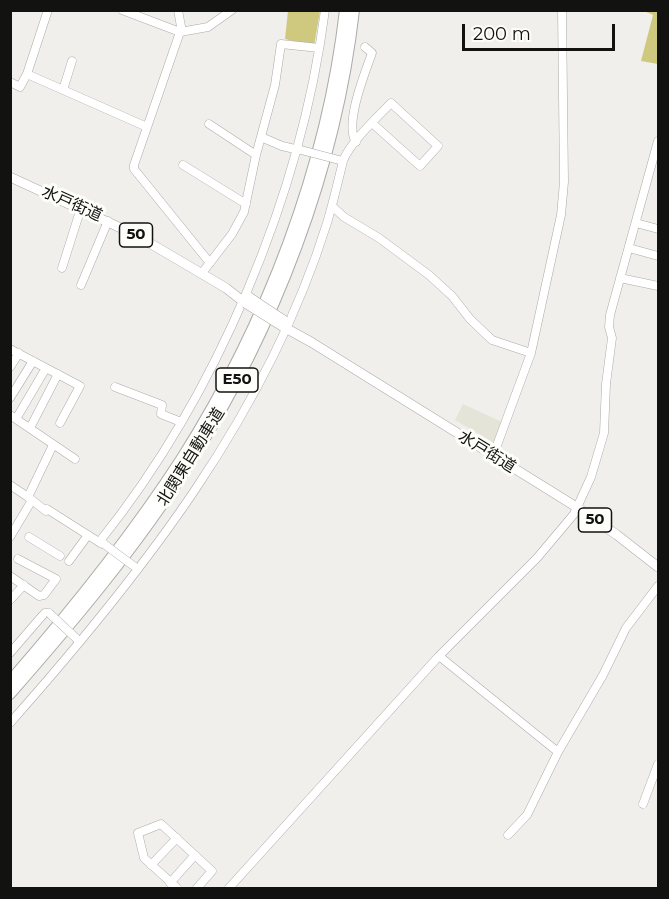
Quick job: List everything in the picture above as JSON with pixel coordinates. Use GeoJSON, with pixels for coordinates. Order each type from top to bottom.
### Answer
{"type":"FeatureCollection","features":[{"type":"Feature","properties":{"kind":"highway","name":"北関東自動車道"},"geometry":{"type":"LineString","coordinates":[[10,681],[84,594],[159,492],[205,420],[247,340],[271,286],[307,186],[333,85],[345,10]]}},
{"type":"Feature","properties":{"kind":"highway","name":"北関東自動車道"},"geometry":{"type":"LineString","coordinates":[[10,694],[129,551],[189,464],[233,389],[279,291],[312,198],[337,106],[354,10]]}},
{"type":"Feature","properties":{"kind":"main road","name":"水戸街道"},"geometry":{"type":"LineString","coordinates":[[10,177],[108,221],[202,273],[578,508],[658,567]]}},
{"type":"Feature","properties":{"kind":"street"},"geometry":{"type":"LineString","coordinates":[[10,82],[20,87],[27,74],[48,10]]}},
{"type":"Feature","properties":{"kind":"street"},"geometry":{"type":"LineString","coordinates":[[122,10],[181,32],[208,27],[232,10]]}},
{"type":"Feature","properties":{"kind":"street"},"geometry":{"type":"LineString","coordinates":[[178,10],[181,32],[134,169],[210,262]]}},
{"type":"Feature","properties":{"kind":"street"},"geometry":{"type":"LineString","coordinates":[[102,543],[181,422],[245,299],[299,150],[325,10]]}},
{"type":"Feature","properties":{"kind":"street"},"geometry":{"type":"LineString","coordinates":[[494,456],[531,353],[563,200],[562,10]]}},
{"type":"Feature","properties":{"kind":"street"},"geometry":{"type":"LineString","coordinates":[[202,273],[241,220],[275,86],[281,44],[319,48]]}},
{"type":"Feature","properties":{"kind":"street"},"geometry":{"type":"LineString","coordinates":[[356,142],[351,131],[359,91],[372,52],[365,47]]}},
{"type":"Feature","properties":{"kind":"street"},"geometry":{"type":"LineString","coordinates":[[63,90],[72,61]]}},
{"type":"Feature","properties":{"kind":"street"},"geometry":{"type":"LineString","coordinates":[[27,74],[147,127]]}},
{"type":"Feature","properties":{"kind":"street"},"geometry":{"type":"LineString","coordinates":[[10,723],[186,505],[225,445],[256,390],[317,252],[332,206],[341,161],[372,123],[391,103],[438,146],[420,166],[372,123]]}},
{"type":"Feature","properties":{"kind":"street"},"geometry":{"type":"LineString","coordinates":[[208,124],[256,155]]}},
{"type":"Feature","properties":{"kind":"street"},"geometry":{"type":"LineString","coordinates":[[261,137],[282,146],[341,161]]}},
{"type":"Feature","properties":{"kind":"street"},"geometry":{"type":"LineString","coordinates":[[229,888],[439,656],[537,558],[578,508],[591,477],[604,433],[606,384],[612,338],[609,327],[610,315],[658,141]]}},
{"type":"Feature","properties":{"kind":"street"},"geometry":{"type":"LineString","coordinates":[[183,165],[246,204]]}},
{"type":"Feature","properties":{"kind":"street"},"geometry":{"type":"LineString","coordinates":[[332,206],[344,217],[379,238],[429,275],[492,340],[531,353]]}},
{"type":"Feature","properties":{"kind":"street"},"geometry":{"type":"LineString","coordinates":[[62,268],[81,208]]}},
{"type":"Feature","properties":{"kind":"street"},"geometry":{"type":"LineString","coordinates":[[81,285],[108,221]]}},
{"type":"Feature","properties":{"kind":"street"},"geometry":{"type":"LineString","coordinates":[[636,223],[658,229]]}},
{"type":"Feature","properties":{"kind":"street"},"geometry":{"type":"LineString","coordinates":[[629,248],[658,256]]}},
{"type":"Feature","properties":{"kind":"street"},"geometry":{"type":"LineString","coordinates":[[620,278],[658,286]]}},
{"type":"Feature","properties":{"kind":"street"},"geometry":{"type":"LineString","coordinates":[[10,349],[80,386],[60,423]]}},
{"type":"Feature","properties":{"kind":"street"},"geometry":{"type":"LineString","coordinates":[[10,367],[19,354]]}},
{"type":"Feature","properties":{"kind":"street"},"geometry":{"type":"LineString","coordinates":[[10,398],[33,361]]}},
{"type":"Feature","properties":{"kind":"street"},"geometry":{"type":"LineString","coordinates":[[45,368],[13,417],[75,459]]}},
{"type":"Feature","properties":{"kind":"street"},"geometry":{"type":"LineString","coordinates":[[30,428],[58,374]]}},
{"type":"Feature","properties":{"kind":"street"},"geometry":{"type":"LineString","coordinates":[[115,387],[162,405],[161,414],[181,422]]}},
{"type":"Feature","properties":{"kind":"street"},"geometry":{"type":"LineString","coordinates":[[10,537],[30,499],[53,445]]}},
{"type":"Feature","properties":{"kind":"street"},"geometry":{"type":"LineString","coordinates":[[10,485],[137,568]]}},
{"type":"Feature","properties":{"kind":"street"},"geometry":{"type":"LineString","coordinates":[[69,561],[88,535]]}},
{"type":"Feature","properties":{"kind":"street"},"geometry":{"type":"LineString","coordinates":[[29,537],[60,556]]}},
{"type":"Feature","properties":{"kind":"street"},"geometry":{"type":"LineString","coordinates":[[10,576],[39,596],[44,595],[56,579],[18,559]]}},
{"type":"Feature","properties":{"kind":"street"},"geometry":{"type":"LineString","coordinates":[[10,600],[24,585]]}},
{"type":"Feature","properties":{"kind":"street"},"geometry":{"type":"LineString","coordinates":[[508,835],[527,815],[558,752],[603,675],[626,628],[658,586]]}},
{"type":"Feature","properties":{"kind":"street"},"geometry":{"type":"LineString","coordinates":[[12,646],[42,616],[49,613],[79,640]]}},
{"type":"Feature","properties":{"kind":"street"},"geometry":{"type":"LineString","coordinates":[[439,656],[558,752]]}},
{"type":"Feature","properties":{"kind":"street"},"geometry":{"type":"LineString","coordinates":[[643,804],[658,764]]}},
{"type":"Feature","properties":{"kind":"street"},"geometry":{"type":"LineString","coordinates":[[195,855],[173,886],[144,858],[138,833],[161,824],[177,838],[195,855],[212,872],[197,888]]}},
{"type":"Feature","properties":{"kind":"street"},"geometry":{"type":"LineString","coordinates":[[151,866],[177,838]]}},
{"type":"Feature","properties":{"kind":"shaded area"},"geometry":{"type":"Polygon","coordinates":[[[288,11],[320,11],[314,46],[285,39],[288,11]]]}},
{"type":"Feature","properties":{"kind":"shaded area"},"geometry":{"type":"Polygon","coordinates":[[[644,11],[658,11],[658,64],[641,61],[653,15],[644,11]]]}},
{"type":"Feature","properties":{"kind":"shaded area"},"geometry":{"type":"Polygon","coordinates":[[[463,404],[502,422],[494,443],[455,420],[463,404]]]}}]}
